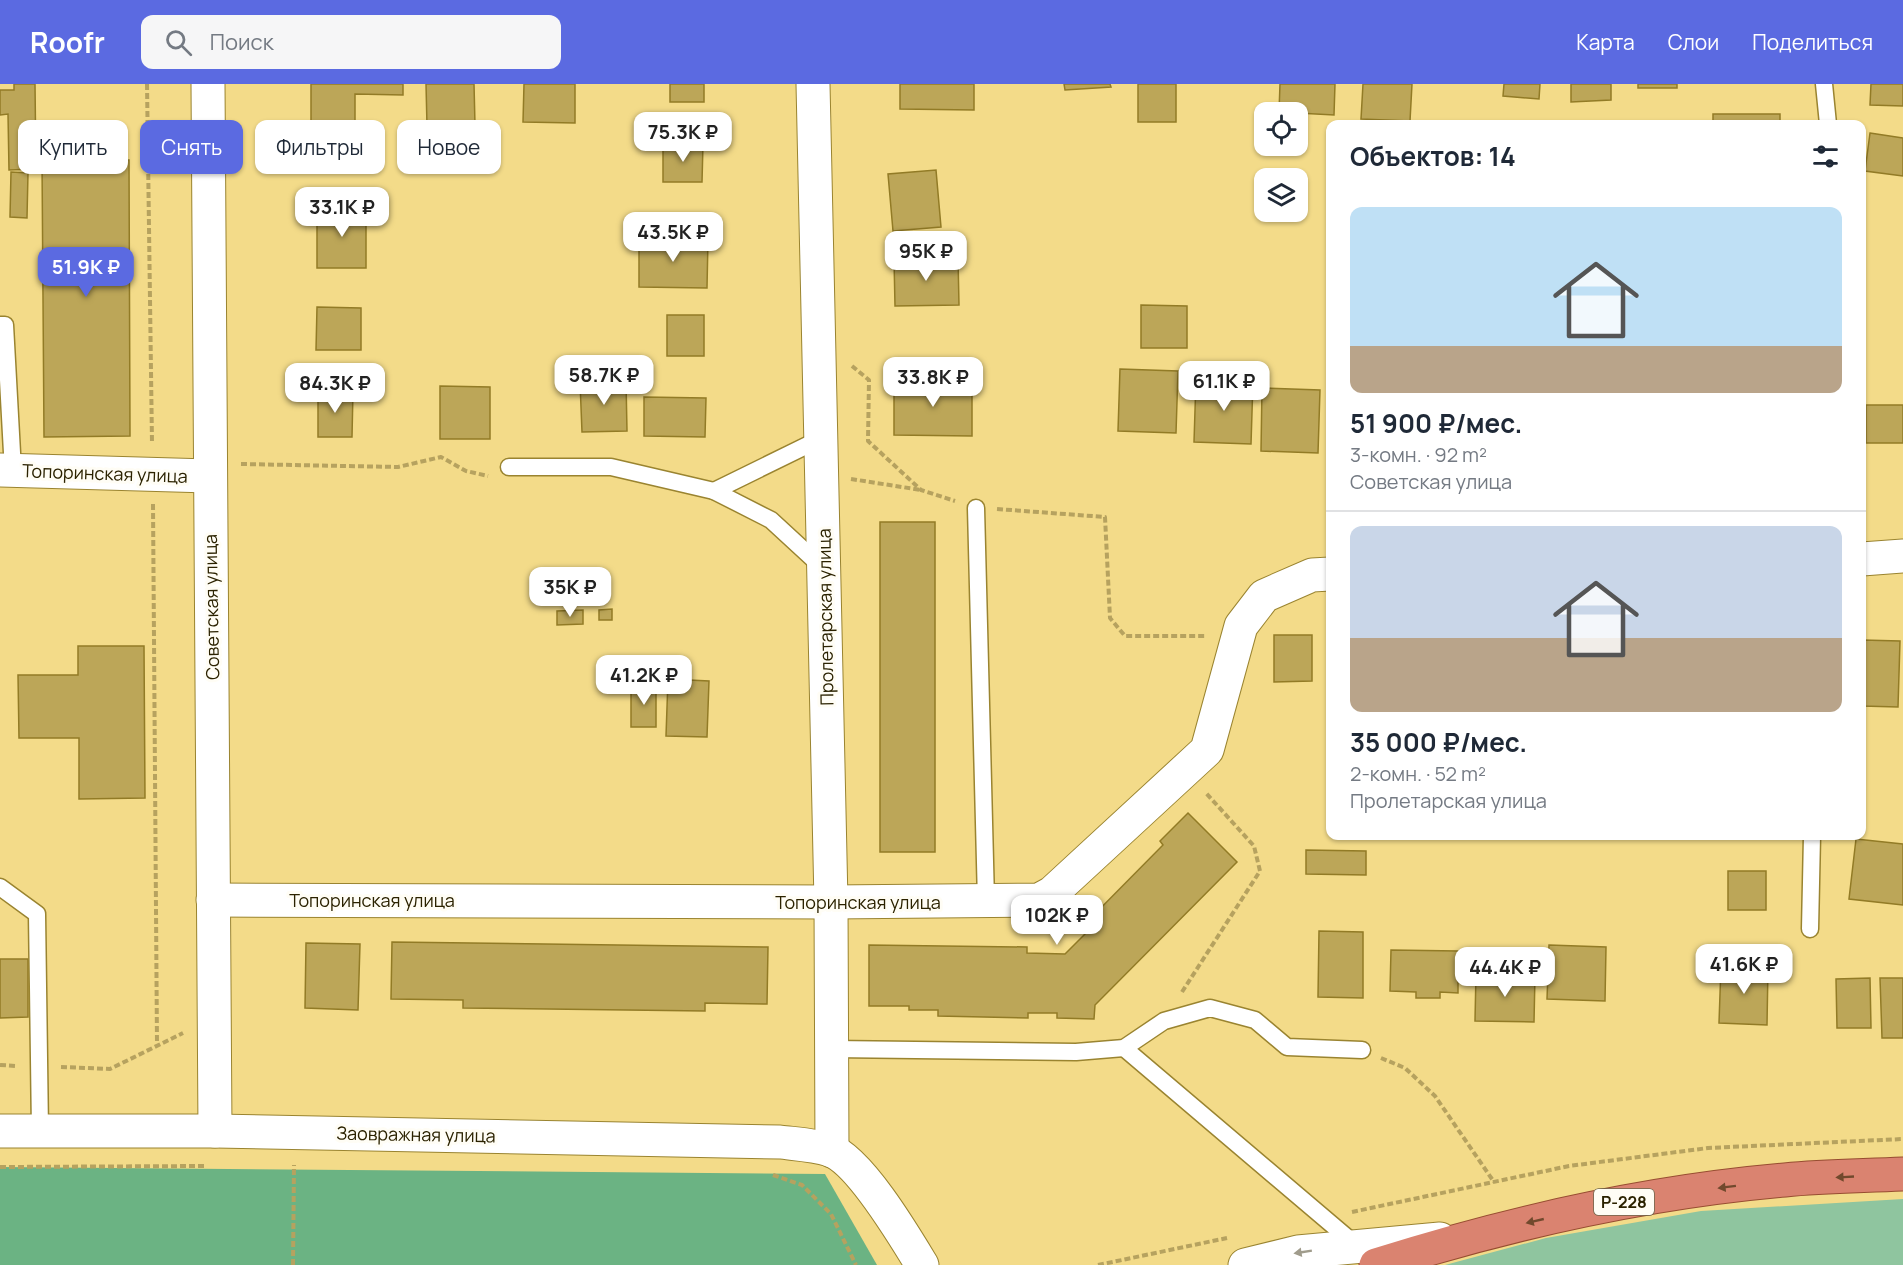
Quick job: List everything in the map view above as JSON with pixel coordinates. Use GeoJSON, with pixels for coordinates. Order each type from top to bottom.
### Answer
{"type":"FeatureCollection","features":[{"type":"Feature","properties":{"kind":"highway","name":"Р-228"},"geometry":{"type":"LineString","coordinates":[[1366,1255],[1466,1237],[1647,1198],[1785,1180],[1903,1174]]}},
{"type":"Feature","properties":{"kind":"street","name":"Советская улица"},"geometry":{"type":"LineString","coordinates":[[208,84],[215,1131]]}},
{"type":"Feature","properties":{"kind":"street","name":"Пролетарская улица"},"geometry":{"type":"LineString","coordinates":[[813,84],[831,902],[832,1151]]}},
{"type":"Feature","properties":{"kind":"street","name":"Топоринская улица"},"geometry":{"type":"LineString","coordinates":[[6,470],[153,475],[209,470]]}},
{"type":"Feature","properties":{"kind":"street"},"geometry":{"type":"LineString","coordinates":[[1866,559],[1903,556]]}},
{"type":"Feature","properties":{"kind":"street","name":"Топоринская улица"},"geometry":{"type":"LineString","coordinates":[[213,900],[831,902],[1039,900],[1052,894],[1207,750],[1240,626],[1264,596],[1312,575],[1326,574]]}},
{"type":"Feature","properties":{"kind":"street","name":"Заовражная улица"},"geometry":{"type":"LineString","coordinates":[[0,1131],[215,1131],[780,1142],[832,1151]]}},
{"type":"Feature","properties":{"kind":"street"},"geometry":{"type":"LineString","coordinates":[[832,1151],[862,1177],[890,1213],[922,1265]]}},
{"type":"Feature","properties":{"kind":"street"},"geometry":{"type":"LineString","coordinates":[[1239,1251],[1366,1255]]}},
{"type":"Feature","properties":{"kind":"lane"},"geometry":{"type":"LineString","coordinates":[[1824,84],[1828,120]]}},
{"type":"Feature","properties":{"kind":"lane"},"geometry":{"type":"LineString","coordinates":[[0,325],[5,325],[6,470]]}},
{"type":"Feature","properties":{"kind":"lane"},"geometry":{"type":"LineString","coordinates":[[714,491],[820,439]]}},
{"type":"Feature","properties":{"kind":"lane"},"geometry":{"type":"LineString","coordinates":[[509,467],[611,466],[714,491],[771,520],[824,568]]}},
{"type":"Feature","properties":{"kind":"lane"},"geometry":{"type":"LineString","coordinates":[[976,508],[986,901]]}},
{"type":"Feature","properties":{"kind":"lane"},"geometry":{"type":"LineString","coordinates":[[1810,929],[1812,840]]}},
{"type":"Feature","properties":{"kind":"lane"},"geometry":{"type":"LineString","coordinates":[[0,887],[37,914],[40,1131]]}},
{"type":"Feature","properties":{"kind":"lane"},"geometry":{"type":"LineString","coordinates":[[833,1048],[1076,1052],[1124,1048],[1164,1021],[1210,1008],[1255,1020],[1287,1047],[1362,1050]]}},
{"type":"Feature","properties":{"kind":"lane"},"geometry":{"type":"LineString","coordinates":[[1124,1048],[1366,1255]]}},
{"type":"Feature","properties":{"kind":"path"},"geometry":{"type":"LineString","coordinates":[[147,84],[153,475],[157,1044]]}},
{"type":"Feature","properties":{"kind":"path"},"geometry":{"type":"LineString","coordinates":[[818,340],[869,380],[868,441],[922,490]]}},
{"type":"Feature","properties":{"kind":"path"},"geometry":{"type":"LineString","coordinates":[[209,470],[398,467],[441,457],[466,471],[494,478],[509,467]]}},
{"type":"Feature","properties":{"kind":"path"},"geometry":{"type":"LineString","coordinates":[[821,475],[922,490],[976,508],[1105,517],[1110,618],[1125,636],[1238,635]]}},
{"type":"Feature","properties":{"kind":"path"},"geometry":{"type":"LineString","coordinates":[[1164,1021],[1260,871],[1254,846],[1185,771]]}},
{"type":"Feature","properties":{"kind":"path"},"geometry":{"type":"LineString","coordinates":[[0,1065],[110,1069],[157,1044],[214,1020]]}},
{"type":"Feature","properties":{"kind":"path"},"geometry":{"type":"LineString","coordinates":[[1362,1050],[1405,1068],[1435,1096],[1494,1182]]}},
{"type":"Feature","properties":{"kind":"path"},"geometry":{"type":"LineString","coordinates":[[1324,1218],[1569,1166],[1708,1148],[1903,1139]]}},
{"type":"Feature","properties":{"kind":"path"},"geometry":{"type":"LineString","coordinates":[[293,1265],[294,1165]]}},
{"type":"Feature","properties":{"kind":"path"},"geometry":{"type":"LineString","coordinates":[[0,1167],[212,1166]]}},
{"type":"Feature","properties":{"kind":"path"},"geometry":{"type":"LineString","coordinates":[[282,1166],[306,1166]]}},
{"type":"Feature","properties":{"kind":"path"},"geometry":{"type":"LineString","coordinates":[[766,1173],[802,1185],[831,1214],[856,1265]]}},
{"type":"Feature","properties":{"kind":"path"},"geometry":{"type":"LineString","coordinates":[[1098,1265],[1239,1251]]}},
{"type":"Feature","properties":{"kind":"green space"},"geometry":{"type":"Polygon","coordinates":[[[0,1167],[825,1174],[877,1265],[0,1265],[0,1167]]]}},
{"type":"Feature","properties":{"kind":"green space"},"geometry":{"type":"Polygon","coordinates":[[[1903,1199],[1903,1265],[1445,1265],[1546,1238],[1701,1211],[1903,1199]]]}},
{"type":"Feature","properties":{"kind":"building"},"geometry":{"type":"Polygon","coordinates":[[[14,84],[35,84],[35,120],[18,120],[18,170],[9,170],[8,114],[0,115],[0,90],[14,90],[14,84]]]}},
{"type":"Feature","properties":{"kind":"building"},"geometry":{"type":"Polygon","coordinates":[[[311,84],[403,84],[403,95],[355,94],[355,120],[311,120],[311,84]]]}},
{"type":"Feature","properties":{"kind":"building"},"geometry":{"type":"Polygon","coordinates":[[[426,84],[474,84],[475,120],[427,120],[426,84]]]}},
{"type":"Feature","properties":{"kind":"building"},"geometry":{"type":"Polygon","coordinates":[[[524,84],[575,84],[575,123],[523,122],[524,84]]]}},
{"type":"Feature","properties":{"kind":"building"},"geometry":{"type":"Polygon","coordinates":[[[670,84],[704,84],[704,102],[670,102],[670,84]]]}},
{"type":"Feature","properties":{"kind":"building"},"geometry":{"type":"Polygon","coordinates":[[[900,84],[974,84],[974,110],[900,109],[900,84]]]}},
{"type":"Feature","properties":{"kind":"building"},"geometry":{"type":"Polygon","coordinates":[[[1064,84],[1110,84],[1111,87],[1065,90],[1064,84]]]}},
{"type":"Feature","properties":{"kind":"building"},"geometry":{"type":"Polygon","coordinates":[[[1138,84],[1176,84],[1176,122],[1138,122],[1138,84]]]}},
{"type":"Feature","properties":{"kind":"building"},"geometry":{"type":"Polygon","coordinates":[[[1280,84],[1335,84],[1334,115],[1308,114],[1308,102],[1279,102],[1280,84]]]}},
{"type":"Feature","properties":{"kind":"building"},"geometry":{"type":"Polygon","coordinates":[[[1363,84],[1412,84],[1410,120],[1361,119],[1363,84]]]}},
{"type":"Feature","properties":{"kind":"building"},"geometry":{"type":"Polygon","coordinates":[[[1504,84],[1540,84],[1539,99],[1503,96],[1504,84]]]}},
{"type":"Feature","properties":{"kind":"building"},"geometry":{"type":"Polygon","coordinates":[[[1571,84],[1611,84],[1611,100],[1571,102],[1571,84]]]}},
{"type":"Feature","properties":{"kind":"building"},"geometry":{"type":"Polygon","coordinates":[[[1638,84],[1677,84],[1677,88],[1638,88],[1638,84]]]}},
{"type":"Feature","properties":{"kind":"building"},"geometry":{"type":"Polygon","coordinates":[[[1871,84],[1903,84],[1903,106],[1870,105],[1871,84]]]}},
{"type":"Feature","properties":{"kind":"building"},"geometry":{"type":"Polygon","coordinates":[[[1713,114],[1780,114],[1780,120],[1713,120],[1713,114]]]}},
{"type":"Feature","properties":{"kind":"building"},"geometry":{"type":"Polygon","coordinates":[[[1870,133],[1903,138],[1903,176],[1866,171],[1870,133]]]}},
{"type":"Feature","properties":{"kind":"building"},"geometry":{"type":"Polygon","coordinates":[[[663,144],[703,144],[702,182],[663,182],[663,144]]]}},
{"type":"Feature","properties":{"kind":"building"},"geometry":{"type":"Polygon","coordinates":[[[129,160],[130,436],[44,437],[42,174],[128,174],[129,160]]]}},
{"type":"Feature","properties":{"kind":"building"},"geometry":{"type":"Polygon","coordinates":[[[936,170],[941,227],[893,231],[888,174],[936,170]]]}},
{"type":"Feature","properties":{"kind":"building"},"geometry":{"type":"Polygon","coordinates":[[[11,172],[28,174],[27,218],[10,217],[11,172]]]}},
{"type":"Feature","properties":{"kind":"building"},"geometry":{"type":"Polygon","coordinates":[[[317,209],[366,209],[366,268],[317,268],[317,209]]]}},
{"type":"Feature","properties":{"kind":"building"},"geometry":{"type":"Polygon","coordinates":[[[639,238],[708,239],[707,288],[639,287],[639,238]]]}},
{"type":"Feature","properties":{"kind":"building"},"geometry":{"type":"Polygon","coordinates":[[[958,258],[959,305],[895,306],[894,259],[958,258]]]}},
{"type":"Feature","properties":{"kind":"building"},"geometry":{"type":"Polygon","coordinates":[[[1141,305],[1187,306],[1187,348],[1141,348],[1141,305]]]}},
{"type":"Feature","properties":{"kind":"building"},"geometry":{"type":"Polygon","coordinates":[[[317,307],[361,308],[361,350],[316,350],[317,307]]]}},
{"type":"Feature","properties":{"kind":"building"},"geometry":{"type":"Polygon","coordinates":[[[667,315],[704,315],[704,356],[667,356],[667,315]]]}},
{"type":"Feature","properties":{"kind":"building"},"geometry":{"type":"Polygon","coordinates":[[[1120,369],[1178,371],[1176,433],[1118,431],[1120,369]]]}},
{"type":"Feature","properties":{"kind":"building"},"geometry":{"type":"Polygon","coordinates":[[[1196,379],[1253,381],[1251,444],[1194,442],[1196,379]]]}},
{"type":"Feature","properties":{"kind":"building"},"geometry":{"type":"Polygon","coordinates":[[[894,380],[972,381],[972,436],[894,435],[894,380]]]}},
{"type":"Feature","properties":{"kind":"building"},"geometry":{"type":"Polygon","coordinates":[[[626,381],[627,431],[582,432],[580,382],[626,381]]]}},
{"type":"Feature","properties":{"kind":"building"},"geometry":{"type":"Polygon","coordinates":[[[440,386],[490,387],[490,439],[440,439],[440,386]]]}},
{"type":"Feature","properties":{"kind":"building"},"geometry":{"type":"Polygon","coordinates":[[[1262,388],[1320,390],[1318,453],[1261,451],[1262,388]]]}},
{"type":"Feature","properties":{"kind":"building"},"geometry":{"type":"Polygon","coordinates":[[[318,390],[353,391],[352,437],[318,437],[318,390]]]}},
{"type":"Feature","properties":{"kind":"building"},"geometry":{"type":"Polygon","coordinates":[[[644,397],[706,398],[705,437],[644,436],[644,397]]]}},
{"type":"Feature","properties":{"kind":"building"},"geometry":{"type":"Polygon","coordinates":[[[1866,405],[1903,405],[1903,443],[1866,443],[1866,405]]]}},
{"type":"Feature","properties":{"kind":"building"},"geometry":{"type":"Polygon","coordinates":[[[880,522],[935,522],[935,852],[880,852],[880,522]]]}},
{"type":"Feature","properties":{"kind":"building"},"geometry":{"type":"Polygon","coordinates":[[[612,609],[612,620],[599,620],[599,610],[612,609]]]}},
{"type":"Feature","properties":{"kind":"building"},"geometry":{"type":"Polygon","coordinates":[[[583,610],[583,624],[557,625],[557,611],[583,610]]]}},
{"type":"Feature","properties":{"kind":"building"},"geometry":{"type":"Polygon","coordinates":[[[1274,635],[1312,635],[1312,681],[1274,682],[1274,635]]]}},
{"type":"Feature","properties":{"kind":"building"},"geometry":{"type":"Polygon","coordinates":[[[1866,640],[1900,641],[1898,707],[1866,706],[1866,640]]]}},
{"type":"Feature","properties":{"kind":"building"},"geometry":{"type":"Polygon","coordinates":[[[78,646],[144,646],[145,798],[79,799],[79,738],[19,738],[18,675],[78,675],[78,646]]]}},
{"type":"Feature","properties":{"kind":"building"},"geometry":{"type":"Polygon","coordinates":[[[668,679],[709,681],[707,737],[666,736],[668,679]]]}},
{"type":"Feature","properties":{"kind":"building"},"geometry":{"type":"Polygon","coordinates":[[[631,684],[656,684],[656,727],[631,727],[631,684]]]}},
{"type":"Feature","properties":{"kind":"building"},"geometry":{"type":"Polygon","coordinates":[[[1188,813],[1237,862],[1095,1005],[1094,1019],[1057,1018],[1057,1013],[1028,1013],[1028,1018],[938,1016],[938,1010],[909,1010],[909,1006],[869,1006],[869,945],[1027,947],[1027,953],[1065,954],[1086,933],[1081,928],[1163,845],[1160,841],[1188,813]]]}},
{"type":"Feature","properties":{"kind":"building"},"geometry":{"type":"Polygon","coordinates":[[[1856,840],[1903,844],[1903,905],[1849,899],[1856,840]]]}},
{"type":"Feature","properties":{"kind":"building"},"geometry":{"type":"Polygon","coordinates":[[[1306,850],[1366,851],[1366,875],[1306,874],[1306,850]]]}},
{"type":"Feature","properties":{"kind":"building"},"geometry":{"type":"Polygon","coordinates":[[[1728,871],[1766,871],[1766,910],[1728,910],[1728,871]]]}},
{"type":"Feature","properties":{"kind":"building"},"geometry":{"type":"Polygon","coordinates":[[[1319,931],[1363,932],[1363,998],[1318,997],[1319,931]]]}},
{"type":"Feature","properties":{"kind":"building"},"geometry":{"type":"Polygon","coordinates":[[[392,942],[768,947],[767,1004],[705,1003],[705,1011],[463,1008],[463,1000],[391,999],[392,942]]]}},
{"type":"Feature","properties":{"kind":"building"},"geometry":{"type":"Polygon","coordinates":[[[306,943],[360,944],[358,1010],[305,1008],[306,943]]]}},
{"type":"Feature","properties":{"kind":"building"},"geometry":{"type":"Polygon","coordinates":[[[1549,945],[1606,947],[1605,1001],[1547,999],[1549,945]]]}},
{"type":"Feature","properties":{"kind":"building"},"geometry":{"type":"Polygon","coordinates":[[[1391,950],[1458,951],[1458,993],[1440,992],[1440,998],[1416,998],[1416,992],[1390,991],[1391,950]]]}},
{"type":"Feature","properties":{"kind":"building"},"geometry":{"type":"Polygon","coordinates":[[[0,959],[28,959],[28,1017],[0,1018],[0,959]]]}},
{"type":"Feature","properties":{"kind":"building"},"geometry":{"type":"Polygon","coordinates":[[[1721,966],[1768,967],[1767,1025],[1719,1023],[1721,966]]]}},
{"type":"Feature","properties":{"kind":"building"},"geometry":{"type":"Polygon","coordinates":[[[1476,973],[1535,975],[1534,1022],[1475,1021],[1476,973]]]}},
{"type":"Feature","properties":{"kind":"building"},"geometry":{"type":"Polygon","coordinates":[[[1870,978],[1871,1028],[1837,1028],[1836,979],[1870,978]]]}},
{"type":"Feature","properties":{"kind":"building"},"geometry":{"type":"Polygon","coordinates":[[[1880,978],[1903,978],[1903,1038],[1882,1038],[1880,978]]]}}]}
